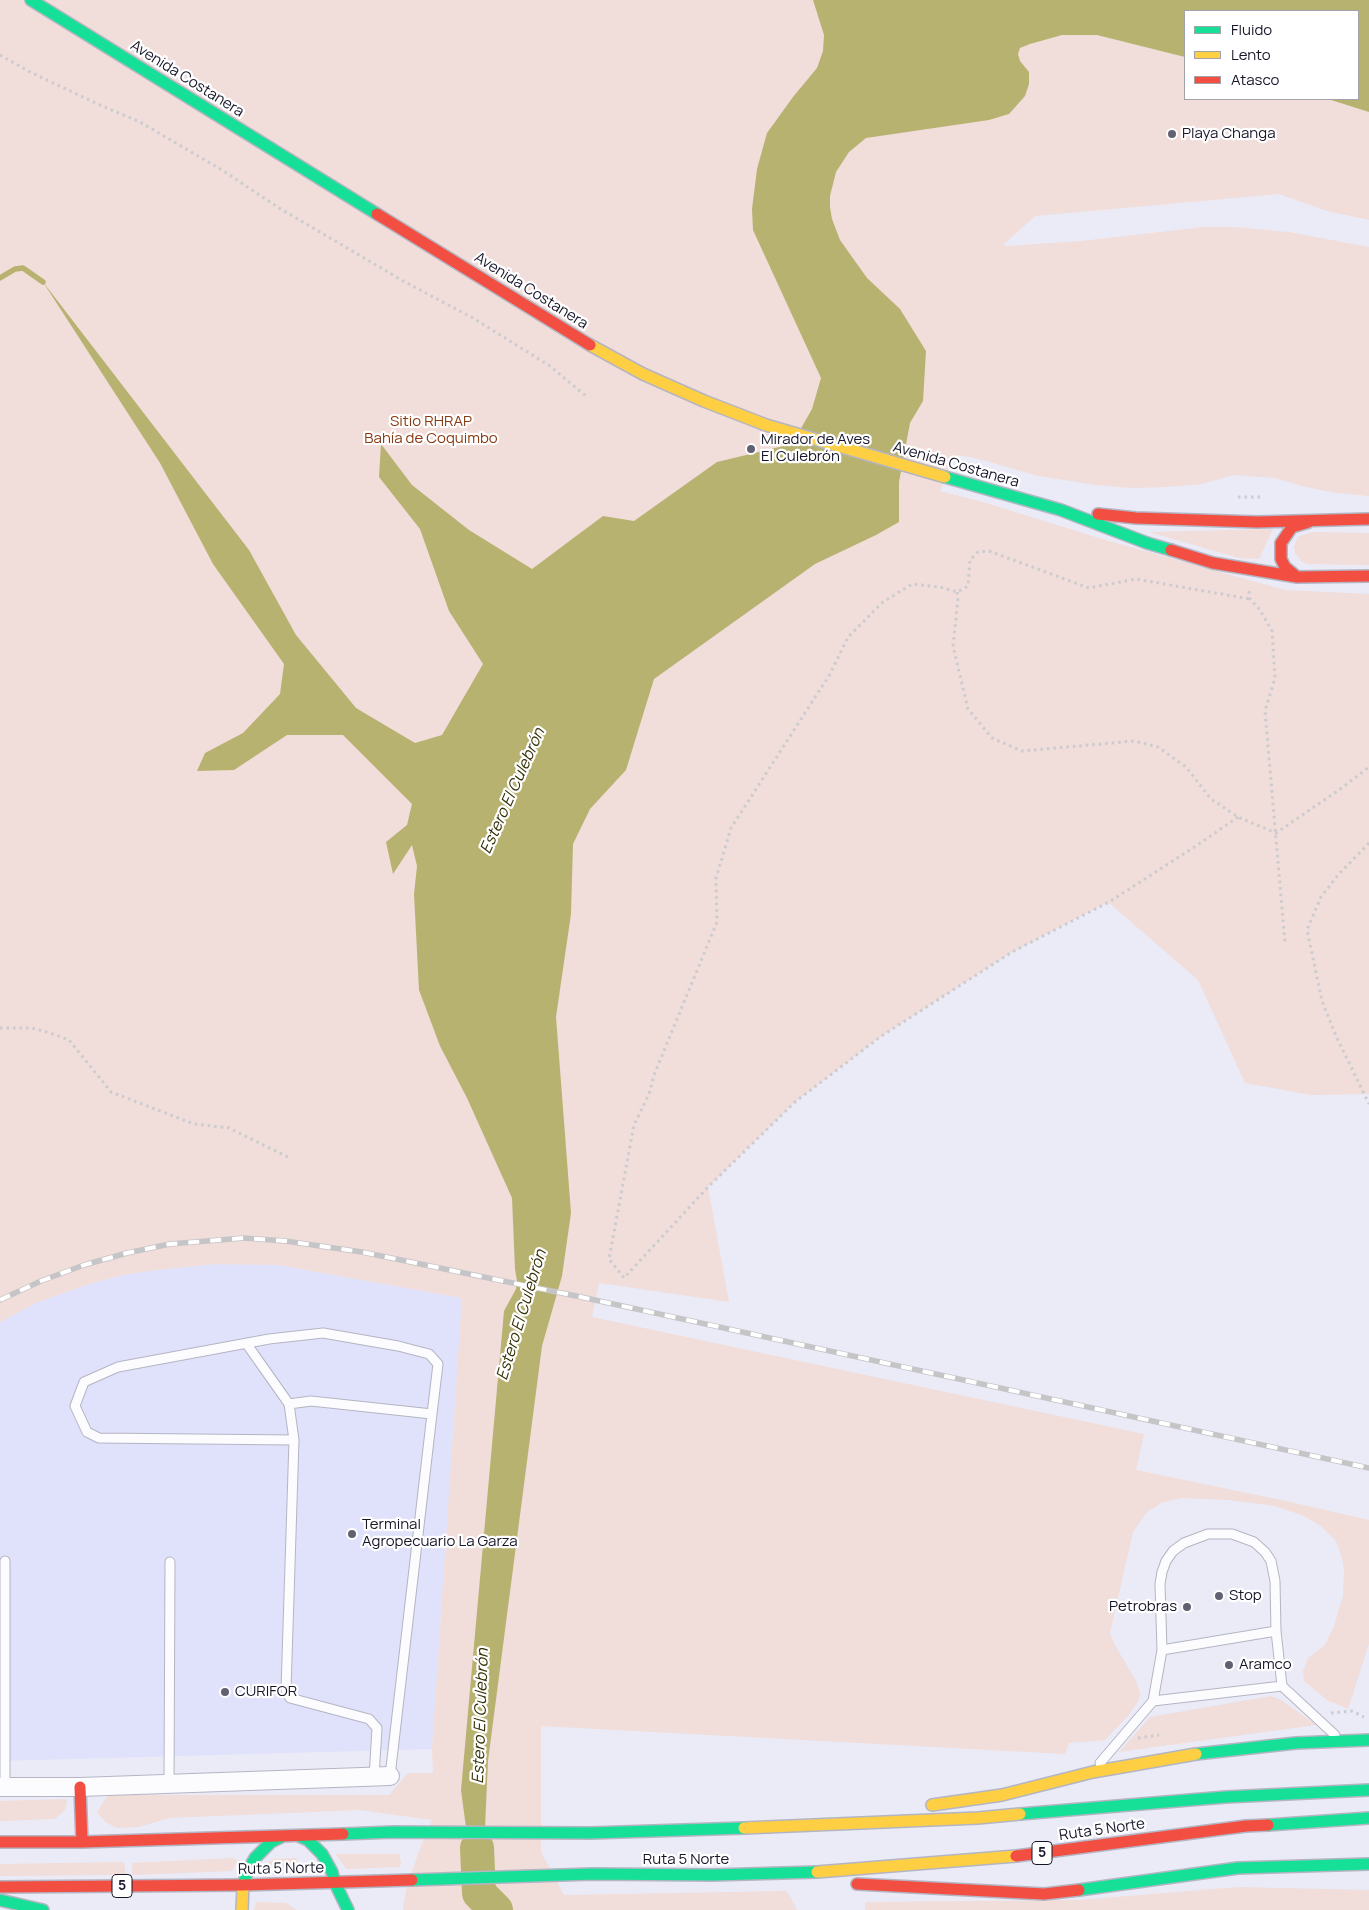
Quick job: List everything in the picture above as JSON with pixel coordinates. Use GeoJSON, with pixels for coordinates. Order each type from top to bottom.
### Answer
{"type":"FeatureCollection","features":[{"type":"Feature","properties":{"kind":"main road","name":"Avenida Costanera"},"geometry":{"type":"LineString","coordinates":[[31,0],[598,350],[643,374],[704,401],[735,414],[794,433],[941,477],[1061,510],[1147,543],[1213,563],[1297,577],[1369,576]]}},
{"type":"Feature","properties":{"kind":"main road","name":"Avenida Costanera"},"geometry":{"type":"LineString","coordinates":[[1061,510],[1136,518],[1248,522],[1310,522],[1369,519]]}},
{"type":"Feature","properties":{"kind":"main road"},"geometry":{"type":"LineString","coordinates":[[1297,577],[1285,567],[1282,559],[1281,543],[1283,537],[1292,527],[1310,522]]}},
{"type":"Feature","properties":{"kind":"main road"},"geometry":{"type":"LineString","coordinates":[[825,1824],[913,1808],[1002,1795],[1092,1772],[1207,1752],[1296,1743],[1369,1740]]}},
{"type":"Feature","properties":{"kind":"main road"},"geometry":{"type":"LineString","coordinates":[[80,1787],[82,1842]]}},
{"type":"Feature","properties":{"kind":"main road","name":"Ruta 5 Norte"},"geometry":{"type":"LineString","coordinates":[[0,1842],[82,1842],[392,1832],[591,1833],[978,1818],[1226,1797],[1369,1790]]}},
{"type":"Feature","properties":{"kind":"main road","name":"Ruta 5 Norte"},"geometry":{"type":"LineString","coordinates":[[0,1887],[335,1883],[592,1874],[713,1875],[803,1873],[1031,1855],[1246,1826],[1369,1818]]}},
{"type":"Feature","properties":{"kind":"main road"},"geometry":{"type":"LineString","coordinates":[[242,1910],[243,1885],[248,1870],[255,1858],[266,1846],[281,1836]]}},
{"type":"Feature","properties":{"kind":"main road"},"geometry":{"type":"LineString","coordinates":[[300,1836],[308,1840],[322,1854],[330,1867],[346,1908]]}},
{"type":"Feature","properties":{"kind":"main road"},"geometry":{"type":"LineString","coordinates":[[848,1884],[1044,1894],[1238,1868],[1369,1864]]}},
{"type":"Feature","properties":{"kind":"main road"},"geometry":{"type":"LineString","coordinates":[[713,1875],[829,1882]]}},
{"type":"Feature","properties":{"kind":"main road"},"geometry":{"type":"LineString","coordinates":[[0,1900],[40,1910]]}},
{"type":"Feature","properties":{"kind":"street"},"geometry":{"type":"LineString","coordinates":[[3,1787],[80,1787],[382,1776]]}},
{"type":"Feature","properties":{"kind":"lane"},"geometry":{"type":"LineString","coordinates":[[294,1440],[100,1438],[87,1432],[76,1406],[84,1382],[118,1367],[246,1343],[323,1333],[398,1346],[429,1354],[438,1364],[382,1776]]}},
{"type":"Feature","properties":{"kind":"lane"},"geometry":{"type":"LineString","coordinates":[[246,1343],[289,1404],[294,1440],[286,1690],[290,1698],[369,1719],[377,1728],[382,1776]]}},
{"type":"Feature","properties":{"kind":"lane"},"geometry":{"type":"LineString","coordinates":[[289,1404],[311,1402],[432,1414]]}},
{"type":"Feature","properties":{"kind":"lane"},"geometry":{"type":"LineString","coordinates":[[1092,1772],[1153,1701],[1162,1650],[1160,1584],[1166,1561],[1173,1551],[1184,1543],[1208,1534],[1232,1534],[1254,1542],[1265,1552],[1271,1561],[1275,1582],[1276,1630],[1282,1686],[1341,1741]]}},
{"type":"Feature","properties":{"kind":"lane"},"geometry":{"type":"LineString","coordinates":[[3,1787],[5,1561]]}},
{"type":"Feature","properties":{"kind":"lane"},"geometry":{"type":"LineString","coordinates":[[169,1784],[170,1562]]}},
{"type":"Feature","properties":{"kind":"lane"},"geometry":{"type":"LineString","coordinates":[[1162,1650],[1276,1630]]}},
{"type":"Feature","properties":{"kind":"lane"},"geometry":{"type":"LineString","coordinates":[[1153,1701],[1282,1686]]}},
{"type":"Feature","properties":{"kind":"path"},"geometry":{"type":"LineString","coordinates":[[0,55],[30,72],[140,122],[222,170],[279,208],[405,282],[473,318],[550,366],[587,397]]}},
{"type":"Feature","properties":{"kind":"path"},"geometry":{"type":"LineString","coordinates":[[1238,818],[1109,902],[1012,952],[880,1036],[795,1102],[708,1187],[624,1278],[609,1258],[634,1125],[649,1094],[654,1075],[717,922],[716,878],[731,828],[830,674],[848,637],[883,602],[912,584],[940,587],[957,592],[968,586],[970,560],[978,552],[989,551],[1089,588],[1136,579],[1250,599],[1260,610],[1272,631],[1275,678],[1265,711],[1285,943]]}},
{"type":"Feature","properties":{"kind":"path"},"geometry":{"type":"LineString","coordinates":[[1249,570],[1250,599]]}},
{"type":"Feature","properties":{"kind":"path"},"geometry":{"type":"LineString","coordinates":[[957,592],[958,598],[952,646],[968,709],[992,738],[1022,751],[1134,740],[1158,747],[1186,767],[1211,799],[1238,818],[1276,833]]}},
{"type":"Feature","properties":{"kind":"path"},"geometry":{"type":"LineString","coordinates":[[1276,833],[1340,790],[1369,767]]}},
{"type":"Feature","properties":{"kind":"path"},"geometry":{"type":"LineString","coordinates":[[1369,843],[1338,875],[1321,897],[1307,930],[1322,1001],[1336,1036],[1369,1104]]}},
{"type":"Feature","properties":{"kind":"path"},"geometry":{"type":"LineString","coordinates":[[0,1028],[32,1028],[50,1032],[69,1040],[111,1092],[194,1124],[229,1128],[288,1157]]}},
{"type":"Feature","properties":{"kind":"shaded area"},"geometry":{"type":"Polygon","coordinates":[[[216,1264],[278,1265],[462,1298],[432,1749],[0,1761],[0,1322],[38,1302],[92,1283],[123,1275],[155,1270],[216,1264]]]}},
{"type":"Feature","properties":{"kind":"green space","name":"Sitio RHRAP Bahía de Coquimbo"},"geometry":{"type":"Polygon","coordinates":[[[0,0],[1369,0],[1369,220],[1327,211],[1279,194],[1035,216],[1003,245],[1081,241],[1204,227],[1235,227],[1289,232],[1369,247],[1369,496],[1330,492],[1275,478],[1234,475],[1202,484],[1166,487],[1131,488],[1096,485],[1038,476],[959,455],[953,459],[940,491],[1285,590],[1369,594],[1369,1094],[1311,1095],[1245,1083],[1198,980],[1108,902],[1012,952],[880,1037],[795,1102],[708,1187],[729,1302],[599,1283],[592,1317],[1144,1434],[1136,1470],[1369,1520],[1369,1644],[1348,1709],[1327,1700],[1304,1681],[1303,1671],[1309,1657],[1325,1645],[1334,1626],[1343,1596],[1344,1570],[1336,1541],[1322,1527],[1304,1516],[1275,1506],[1228,1500],[1181,1498],[1163,1502],[1147,1512],[1133,1532],[1110,1633],[1137,1683],[1140,1693],[1139,1700],[1128,1716],[1105,1740],[1069,1743],[1065,1754],[541,1726],[541,1852],[564,1895],[787,1891],[797,1910],[403,1910],[406,1890],[432,1820],[359,1810],[169,1818],[139,1827],[117,1828],[105,1822],[97,1812],[108,1795],[389,1795],[408,1773],[433,1773],[432,1749],[462,1298],[278,1265],[216,1264],[123,1275],[92,1283],[38,1302],[0,1322],[0,0]]]}},
{"type":"Feature","properties":{"kind":"green space"},"geometry":{"type":"Polygon","coordinates":[[[1273,529],[1259,559],[1239,558],[1149,532],[1273,529]]]}},
{"type":"Feature","properties":{"kind":"green space"},"geometry":{"type":"Polygon","coordinates":[[[1312,532],[1369,533],[1369,565],[1307,564],[1302,562],[1295,553],[1294,547],[1298,537],[1312,532]]]}},
{"type":"Feature","properties":{"kind":"green space"},"geometry":{"type":"Polygon","coordinates":[[[1271,1696],[1281,1700],[1316,1725],[1119,1752],[1150,1717],[1271,1696]]]}},
{"type":"Feature","properties":{"kind":"green space"},"geometry":{"type":"Polygon","coordinates":[[[65,1799],[67,1801],[65,1810],[55,1819],[0,1821],[0,1801],[65,1799]]]}},
{"type":"Feature","properties":{"kind":"green space"},"geometry":{"type":"Polygon","coordinates":[[[336,1854],[399,1854],[401,1863],[400,1867],[346,1869],[336,1854]]]}},
{"type":"Feature","properties":{"kind":"green space"},"geometry":{"type":"Polygon","coordinates":[[[232,1858],[238,1860],[232,1871],[132,1875],[132,1863],[232,1858]]]}},
{"type":"Feature","properties":{"kind":"green space"},"geometry":{"type":"Polygon","coordinates":[[[297,1858],[297,1870],[257,1871],[273,1859],[297,1858]]]}},
{"type":"Feature","properties":{"kind":"green space"},"geometry":{"type":"Polygon","coordinates":[[[124,1862],[126,1875],[0,1876],[0,1864],[124,1862]]]}},
{"type":"Feature","properties":{"kind":"green space"},"geometry":{"type":"Polygon","coordinates":[[[1238,1887],[1369,1890],[1369,1910],[865,1910],[865,1902],[1079,1900],[1238,1887]]]}},
{"type":"Feature","properties":{"kind":"green space"},"geometry":{"type":"Polygon","coordinates":[[[256,1902],[286,1903],[297,1910],[254,1910],[256,1902]]]}},
{"type":"Feature","properties":{"kind":"water"},"geometry":{"type":"Polygon","coordinates":[[[813,0],[1369,0],[1369,112],[1331,100],[1359,100],[1359,10],[1184,10],[1184,57],[1097,35],[1062,35],[1030,44],[1020,48],[1018,54],[1020,61],[1029,72],[1029,84],[1025,96],[1009,114],[989,120],[866,138],[849,152],[836,172],[830,196],[830,207],[832,219],[840,240],[867,278],[900,309],[926,351],[923,401],[910,423],[899,482],[899,522],[815,564],[654,679],[626,770],[590,809],[573,844],[571,914],[556,1017],[571,1213],[562,1276],[542,1346],[488,1761],[484,1850],[479,1893],[469,1850],[461,1790],[504,1311],[516,1289],[517,1281],[512,1198],[467,1098],[440,1046],[419,990],[414,894],[417,866],[412,845],[393,874],[386,842],[407,825],[412,804],[343,735],[287,735],[234,770],[197,771],[205,753],[243,733],[280,694],[284,664],[213,564],[160,463],[43,282],[249,550],[296,635],[356,708],[415,743],[442,735],[483,664],[449,611],[420,529],[379,477],[381,444],[412,485],[469,530],[532,569],[603,516],[634,521],[717,462],[792,444],[812,409],[821,378],[753,230],[752,209],[757,169],[767,133],[817,68],[823,51],[824,35],[813,0]]]}},
{"type":"Feature","properties":{"kind":"waterway"},"geometry":{"type":"LineString","coordinates":[[0,278],[15,269],[23,268],[43,282]]}},
{"type":"Feature","properties":{"kind":"waterway","name":"Estero El Culebrón"},"geometry":{"type":"LineString","coordinates":[[477,1848],[479,1893],[496,1910]]}},
{"type":"Feature","properties":{"kind":"railway"},"geometry":{"type":"LineString","coordinates":[[0,1300],[41,1281],[84,1265],[170,1244],[244,1238],[285,1241],[362,1252],[581,1297],[1369,1468]]}},
{"type":"Feature","properties":{"kind":"traffic: fast"},"geometry":{"type":"LineString","coordinates":[[31,0],[377,214]]}},
{"type":"Feature","properties":{"kind":"traffic: fast"},"geometry":{"type":"LineString","coordinates":[[945,477],[1061,510],[1147,543],[1171,550]]}},
{"type":"Feature","properties":{"kind":"traffic: fast"},"geometry":{"type":"LineString","coordinates":[[1196,1754],[1296,1743],[1369,1740]]}},
{"type":"Feature","properties":{"kind":"traffic: fast"},"geometry":{"type":"LineString","coordinates":[[1020,1814],[1226,1797],[1369,1790]]}},
{"type":"Feature","properties":{"kind":"traffic: fast"},"geometry":{"type":"LineString","coordinates":[[1268,1825],[1369,1818]]}},
{"type":"Feature","properties":{"kind":"traffic: fast"},"geometry":{"type":"LineString","coordinates":[[343,1834],[393,1832],[591,1833],[744,1828]]}},
{"type":"Feature","properties":{"kind":"traffic: fast"},"geometry":{"type":"LineString","coordinates":[[299,1836],[308,1840],[322,1854],[332,1872],[335,1883]]}},
{"type":"Feature","properties":{"kind":"traffic: fast"},"geometry":{"type":"LineString","coordinates":[[243,1885],[248,1870],[255,1858],[271,1842],[281,1837]]}},
{"type":"Feature","properties":{"kind":"traffic: fast"},"geometry":{"type":"LineString","coordinates":[[1079,1890],[1238,1868],[1369,1864]]}},
{"type":"Feature","properties":{"kind":"traffic: fast"},"geometry":{"type":"LineString","coordinates":[[412,1880],[592,1874],[713,1875],[817,1872]]}},
{"type":"Feature","properties":{"kind":"traffic: fast"},"geometry":{"type":"LineString","coordinates":[[335,1883],[348,1910]]}},
{"type":"Feature","properties":{"kind":"traffic: fast"},"geometry":{"type":"LineString","coordinates":[[0,1900],[43,1910]]}},
{"type":"Feature","properties":{"kind":"traffic: slow"},"geometry":{"type":"LineString","coordinates":[[590,345],[643,374],[704,401],[766,425],[945,477]]}},
{"type":"Feature","properties":{"kind":"traffic: slow"},"geometry":{"type":"LineString","coordinates":[[932,1805],[1002,1795],[1093,1772],[1196,1754]]}},
{"type":"Feature","properties":{"kind":"traffic: slow"},"geometry":{"type":"LineString","coordinates":[[744,1828],[978,1818],[1020,1814]]}},
{"type":"Feature","properties":{"kind":"traffic: slow"},"geometry":{"type":"LineString","coordinates":[[817,1872],[1016,1856]]}},
{"type":"Feature","properties":{"kind":"traffic: slow"},"geometry":{"type":"LineString","coordinates":[[242,1910],[243,1885]]}},
{"type":"Feature","properties":{"kind":"traffic: jam"},"geometry":{"type":"LineString","coordinates":[[377,214],[590,345]]}},
{"type":"Feature","properties":{"kind":"traffic: jam"},"geometry":{"type":"LineString","coordinates":[[1098,514],[1136,518],[1257,522],[1369,519]]}},
{"type":"Feature","properties":{"kind":"traffic: jam"},"geometry":{"type":"LineString","coordinates":[[1297,577],[1285,567],[1281,559],[1281,543],[1292,527],[1309,522]]}},
{"type":"Feature","properties":{"kind":"traffic: jam"},"geometry":{"type":"LineString","coordinates":[[1171,550],[1213,563],[1297,577],[1369,576]]}},
{"type":"Feature","properties":{"kind":"traffic: jam"},"geometry":{"type":"LineString","coordinates":[[80,1787],[82,1842]]}},
{"type":"Feature","properties":{"kind":"traffic: jam"},"geometry":{"type":"LineString","coordinates":[[1016,1856],[1246,1826],[1268,1825]]}},
{"type":"Feature","properties":{"kind":"traffic: jam"},"geometry":{"type":"LineString","coordinates":[[0,1842],[82,1842],[343,1834]]}},
{"type":"Feature","properties":{"kind":"traffic: jam"},"geometry":{"type":"LineString","coordinates":[[0,1887],[243,1885],[412,1880]]}},
{"type":"Feature","properties":{"kind":"traffic: jam"},"geometry":{"type":"LineString","coordinates":[[857,1884],[1044,1894],[1079,1890]]}},
{"type":"Feature","properties":{"kind":"place","name":"Playa Changa"},"geometry":{"type":"Point","coordinates":[1172,134]}},
{"type":"Feature","properties":{"kind":"place","name":"Mirador de Aves El Culebrón"},"geometry":{"type":"Point","coordinates":[751,449]}},
{"type":"Feature","properties":{"kind":"place","name":"Terminal Agropecuario La Garza"},"geometry":{"type":"Point","coordinates":[352,1534]}},
{"type":"Feature","properties":{"kind":"place","name":"Stop"},"geometry":{"type":"Point","coordinates":[1219,1596]}},
{"type":"Feature","properties":{"kind":"place","name":"Petrobras"},"geometry":{"type":"Point","coordinates":[1187,1607]}},
{"type":"Feature","properties":{"kind":"place","name":"Aramco"},"geometry":{"type":"Point","coordinates":[1229,1665]}},
{"type":"Feature","properties":{"kind":"place","name":"CURIFOR"},"geometry":{"type":"Point","coordinates":[225,1692]}}]}
